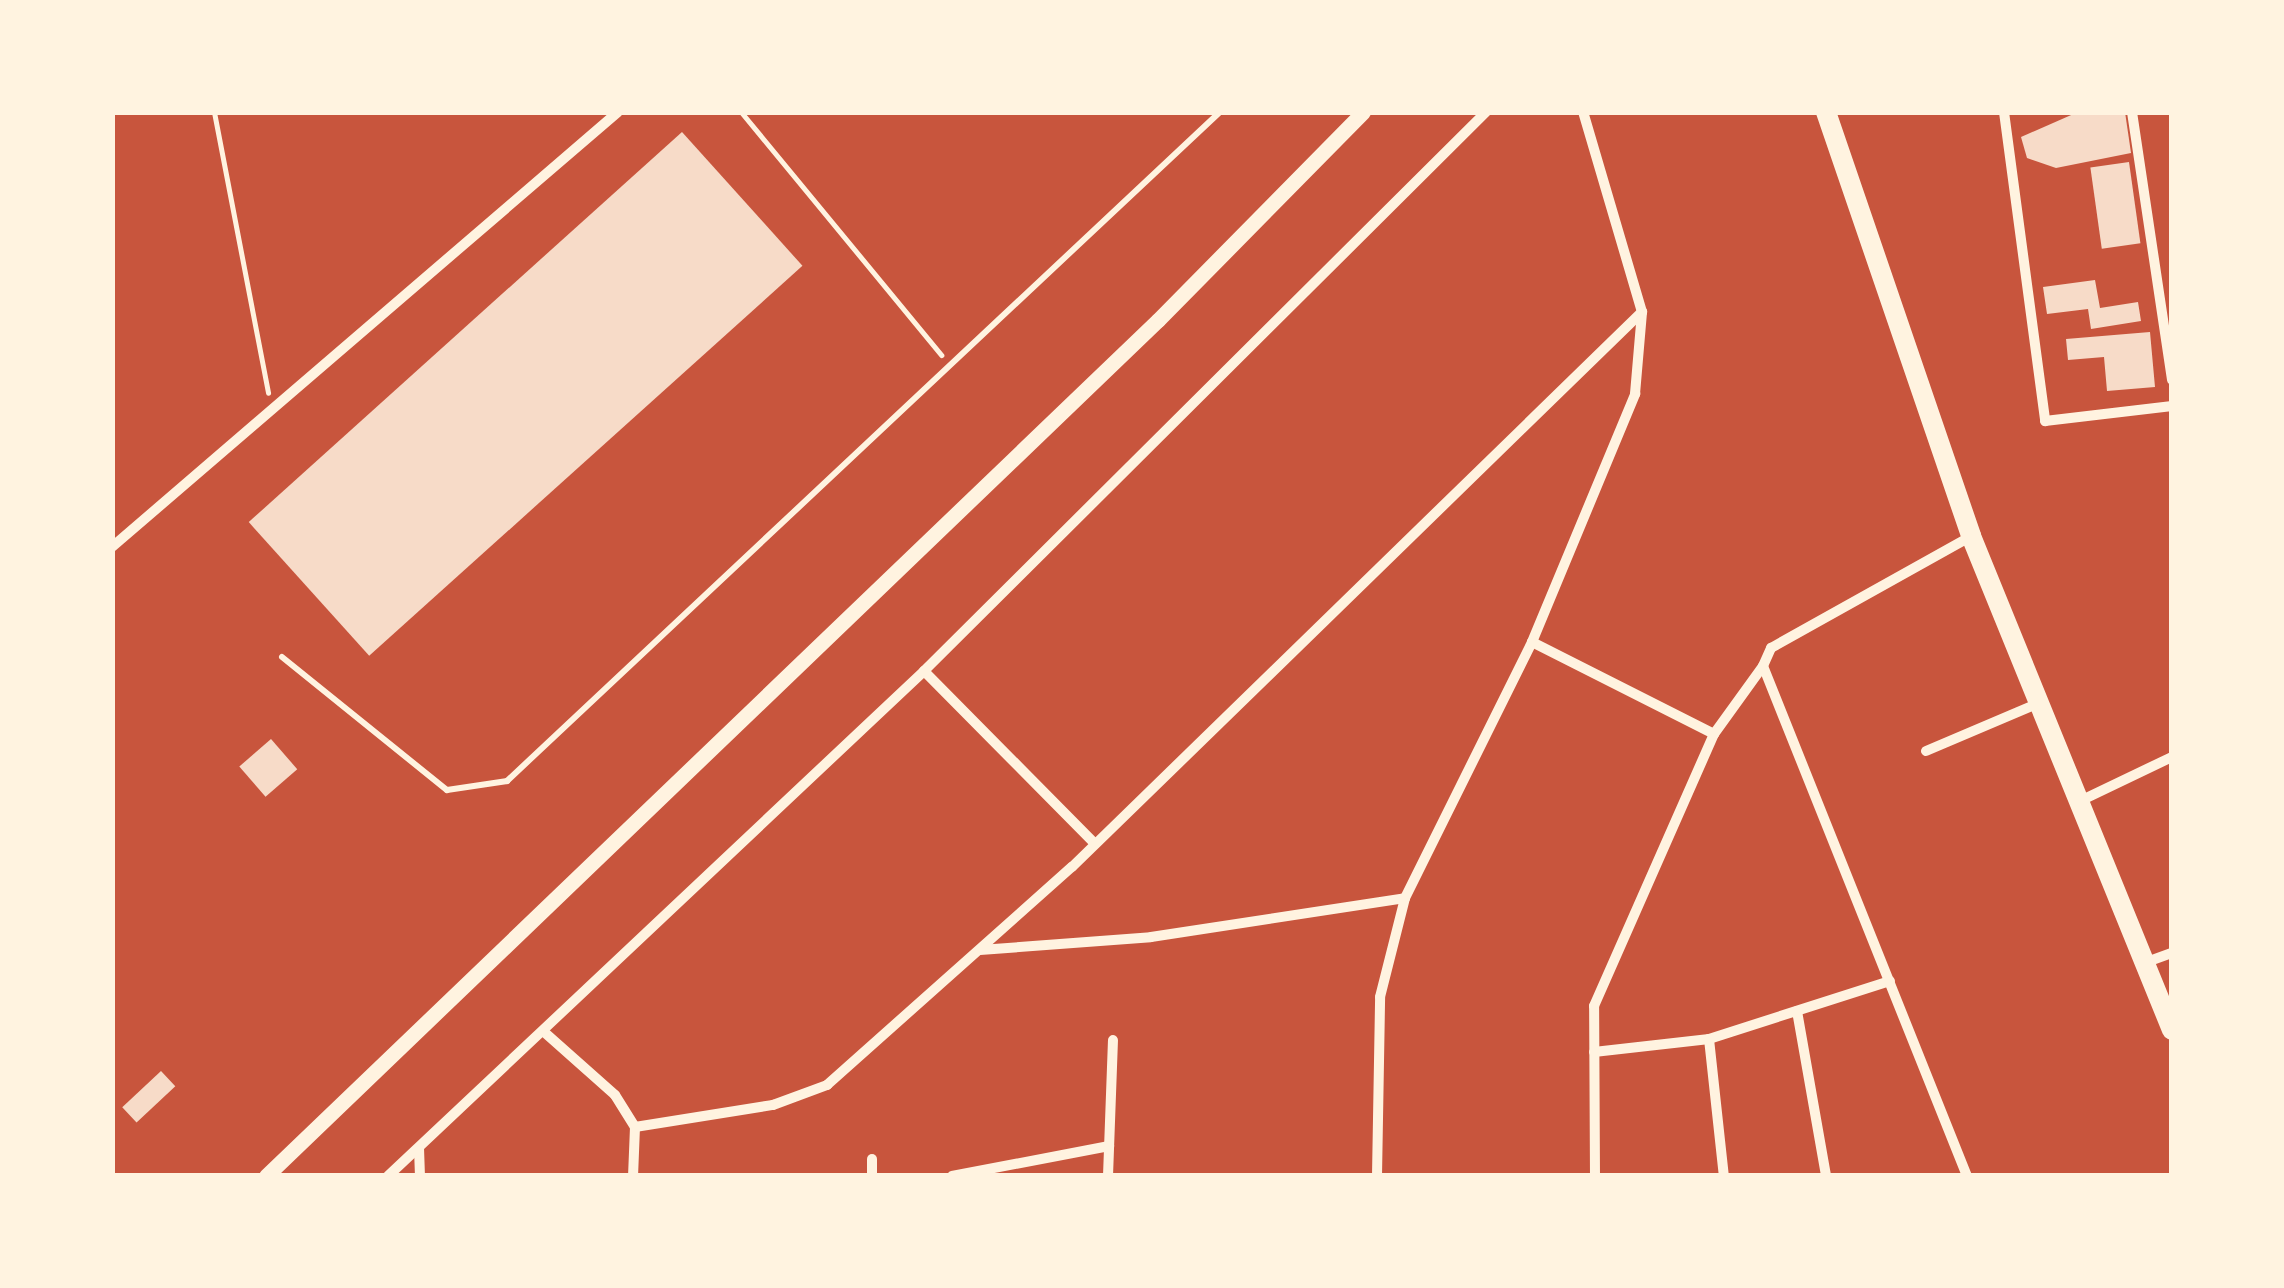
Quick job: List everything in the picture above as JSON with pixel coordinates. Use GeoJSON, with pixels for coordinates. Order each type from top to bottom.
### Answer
{"type":"FeatureCollection","features":[{"type":"Feature","properties":{"kind":"main road"},"geometry":{"type":"LineString","coordinates":[[1826,112],[1971,536],[2172,1030]]}},
{"type":"Feature","properties":{"kind":"street"},"geometry":{"type":"LineString","coordinates":[[112,548],[618,112]]}},
{"type":"Feature","properties":{"kind":"street"},"geometry":{"type":"LineString","coordinates":[[266,1176],[1158,320],[1363,112]]}},
{"type":"Feature","properties":{"kind":"street"},"geometry":{"type":"LineString","coordinates":[[388,1176],[924,671],[1486,112]]}},
{"type":"Feature","properties":{"kind":"street"},"geometry":{"type":"LineString","coordinates":[[1376,1176],[1380,998],[1405,898],[1532,642],[1635,394],[1642,312],[1582,112]]}},
{"type":"Feature","properties":{"kind":"street"},"geometry":{"type":"LineString","coordinates":[[2004,112],[2045,421],[2172,406]]}},
{"type":"Feature","properties":{"kind":"street"},"geometry":{"type":"LineString","coordinates":[[2132,112],[2172,380]]}},
{"type":"Feature","properties":{"kind":"street"},"geometry":{"type":"LineString","coordinates":[[635,1127],[773,1105],[827,1085],[1095,844],[1642,312]]}},
{"type":"Feature","properties":{"kind":"street"},"geometry":{"type":"LineString","coordinates":[[1595,1176],[1594,1006],[1714,734],[1764,666],[1772,648],[1971,536]]}},
{"type":"Feature","properties":{"kind":"street"},"geometry":{"type":"LineString","coordinates":[[1532,642],[1714,734]]}},
{"type":"Feature","properties":{"kind":"street"},"geometry":{"type":"LineString","coordinates":[[1764,666],[1967,1176]]}},
{"type":"Feature","properties":{"kind":"street"},"geometry":{"type":"LineString","coordinates":[[924,671],[1095,844]]}},
{"type":"Feature","properties":{"kind":"street"},"geometry":{"type":"LineString","coordinates":[[1926,751],[2039,704]]}},
{"type":"Feature","properties":{"kind":"street"},"geometry":{"type":"LineString","coordinates":[[2079,802],[2172,757]]}},
{"type":"Feature","properties":{"kind":"street"},"geometry":{"type":"LineString","coordinates":[[979,950],[1151,937],[1405,898]]}},
{"type":"Feature","properties":{"kind":"street"},"geometry":{"type":"LineString","coordinates":[[2144,963],[2172,953]]}},
{"type":"Feature","properties":{"kind":"street"},"geometry":{"type":"LineString","coordinates":[[1594,1052],[1709,1039],[1890,981]]}},
{"type":"Feature","properties":{"kind":"street"},"geometry":{"type":"LineString","coordinates":[[1796,1012],[1826,1176]]}},
{"type":"Feature","properties":{"kind":"street"},"geometry":{"type":"LineString","coordinates":[[543,1031],[615,1095],[635,1127],[633,1176]]}},
{"type":"Feature","properties":{"kind":"street"},"geometry":{"type":"LineString","coordinates":[[1709,1039],[1724,1176]]}},
{"type":"Feature","properties":{"kind":"street"},"geometry":{"type":"LineString","coordinates":[[1108,1176],[1113,1040]]}},
{"type":"Feature","properties":{"kind":"street"},"geometry":{"type":"LineString","coordinates":[[952,1176],[1110,1146]]}},
{"type":"Feature","properties":{"kind":"street"},"geometry":{"type":"LineString","coordinates":[[419,1148],[420,1176]]}},
{"type":"Feature","properties":{"kind":"street"},"geometry":{"type":"LineString","coordinates":[[872,1159],[872,1176]]}},
{"type":"Feature","properties":{"kind":"lane"},"geometry":{"type":"LineString","coordinates":[[282,656],[446,790],[507,780],[1220,112]]}},
{"type":"Feature","properties":{"kind":"path"},"geometry":{"type":"LineString","coordinates":[[214,112],[272,411]]}},
{"type":"Feature","properties":{"kind":"path"},"geometry":{"type":"LineString","coordinates":[[740,112],[950,365]]}},
{"type":"Feature","properties":{"kind":"building"},"geometry":{"type":"Polygon","coordinates":[[[2078,112],[2125,112],[2131,153],[2056,168],[2027,158],[2021,137],[2078,112]]]}},
{"type":"Feature","properties":{"kind":"building"},"geometry":{"type":"Polygon","coordinates":[[[682,132],[802,266],[369,656],[249,522],[682,132]]]}},
{"type":"Feature","properties":{"kind":"building"},"geometry":{"type":"Polygon","coordinates":[[[2129,162],[2140,243],[2102,249],[2090,167],[2129,162]]]}},
{"type":"Feature","properties":{"kind":"building"},"geometry":{"type":"Polygon","coordinates":[[[2095,280],[2100,308],[2138,302],[2141,321],[2091,329],[2088,309],[2047,314],[2043,287],[2095,280]]]}},
{"type":"Feature","properties":{"kind":"building"},"geometry":{"type":"Polygon","coordinates":[[[2150,332],[2155,387],[2107,391],[2104,357],[2068,360],[2066,339],[2150,332]]]}},
{"type":"Feature","properties":{"kind":"building"},"geometry":{"type":"Polygon","coordinates":[[[271,739],[297,769],[266,797],[239,767],[271,739]]]}},
{"type":"Feature","properties":{"kind":"building"},"geometry":{"type":"Polygon","coordinates":[[[161,1071],[175,1086],[137,1123],[122,1107],[161,1071]]]}}]}
